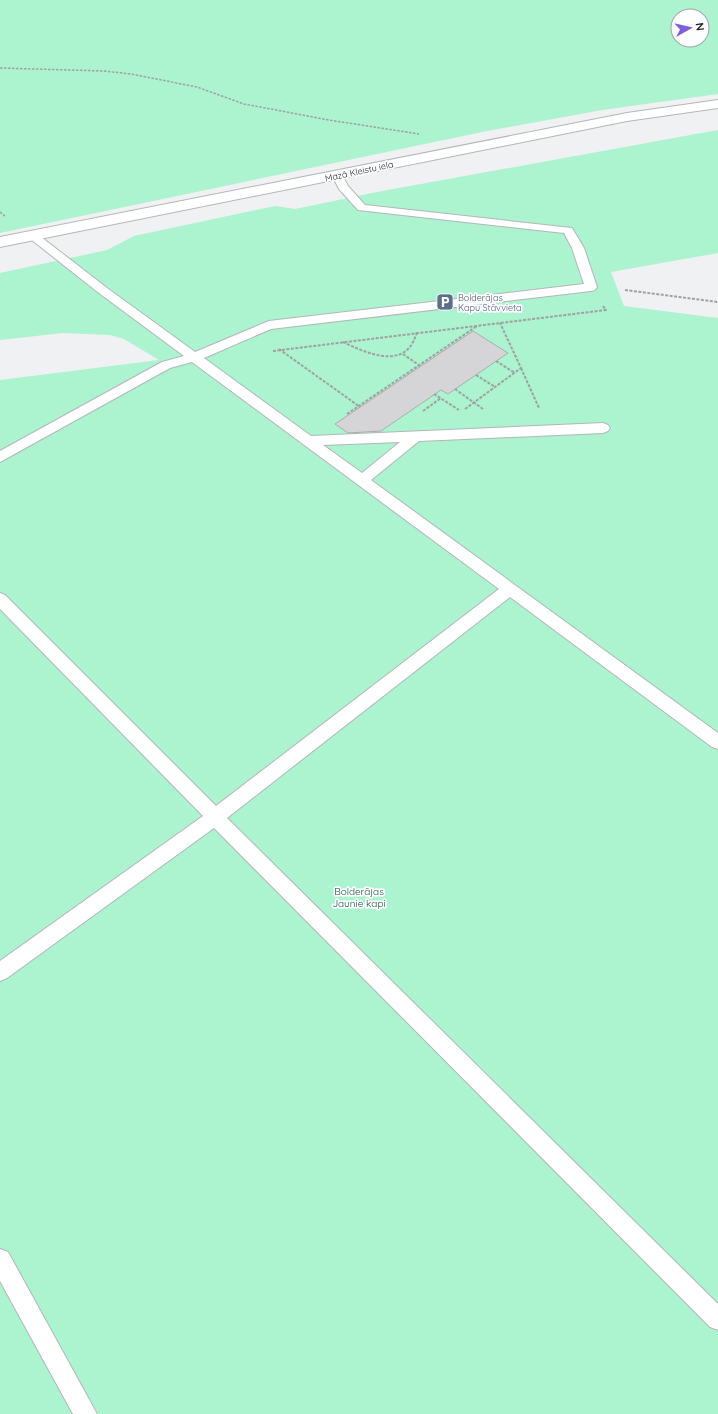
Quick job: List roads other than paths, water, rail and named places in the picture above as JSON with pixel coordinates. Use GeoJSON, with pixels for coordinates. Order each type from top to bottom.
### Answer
{"type":"FeatureCollection","features":[{"type":"Feature","properties":{"kind":"main road","name":"Mazā Kleistu iela"},"geometry":{"type":"LineString","coordinates":[[0,242],[627,117],[718,104]]}},
{"type":"Feature","properties":{"kind":"lane"},"geometry":{"type":"LineString","coordinates":[[0,457],[166,365],[193,358],[269,325],[591,287],[578,248],[568,230],[362,208],[343,187],[337,175]]}},
{"type":"Feature","properties":{"kind":"lane"},"geometry":{"type":"LineString","coordinates":[[32,235],[74,269],[193,358],[362,480],[718,742]]}},
{"type":"Feature","properties":{"kind":"lane"},"geometry":{"type":"LineString","coordinates":[[308,441],[603,428]]}},
{"type":"Feature","properties":{"kind":"lane"},"geometry":{"type":"LineString","coordinates":[[362,480],[422,436]]}},
{"type":"Feature","properties":{"kind":"lane"},"geometry":{"type":"LineString","coordinates":[[0,972],[215,817],[510,589]]}},
{"type":"Feature","properties":{"kind":"lane"},"geometry":{"type":"LineString","coordinates":[[0,599],[215,817],[718,1319]]}},
{"type":"Feature","properties":{"kind":"lane"},"geometry":{"type":"LineString","coordinates":[[0,1260],[86,1414]]}},
{"type":"Feature","properties":{"kind":"place","name":"Bolderājas Kapu Stāvvieta"},"geometry":{"type":"Point","coordinates":[445,302]}},
{"type":"Feature","properties":{"kind":"park label","name":"Bolderājas Jaunie kapi"},"geometry":{"type":"Point","coordinates":[359,896]}}]}
